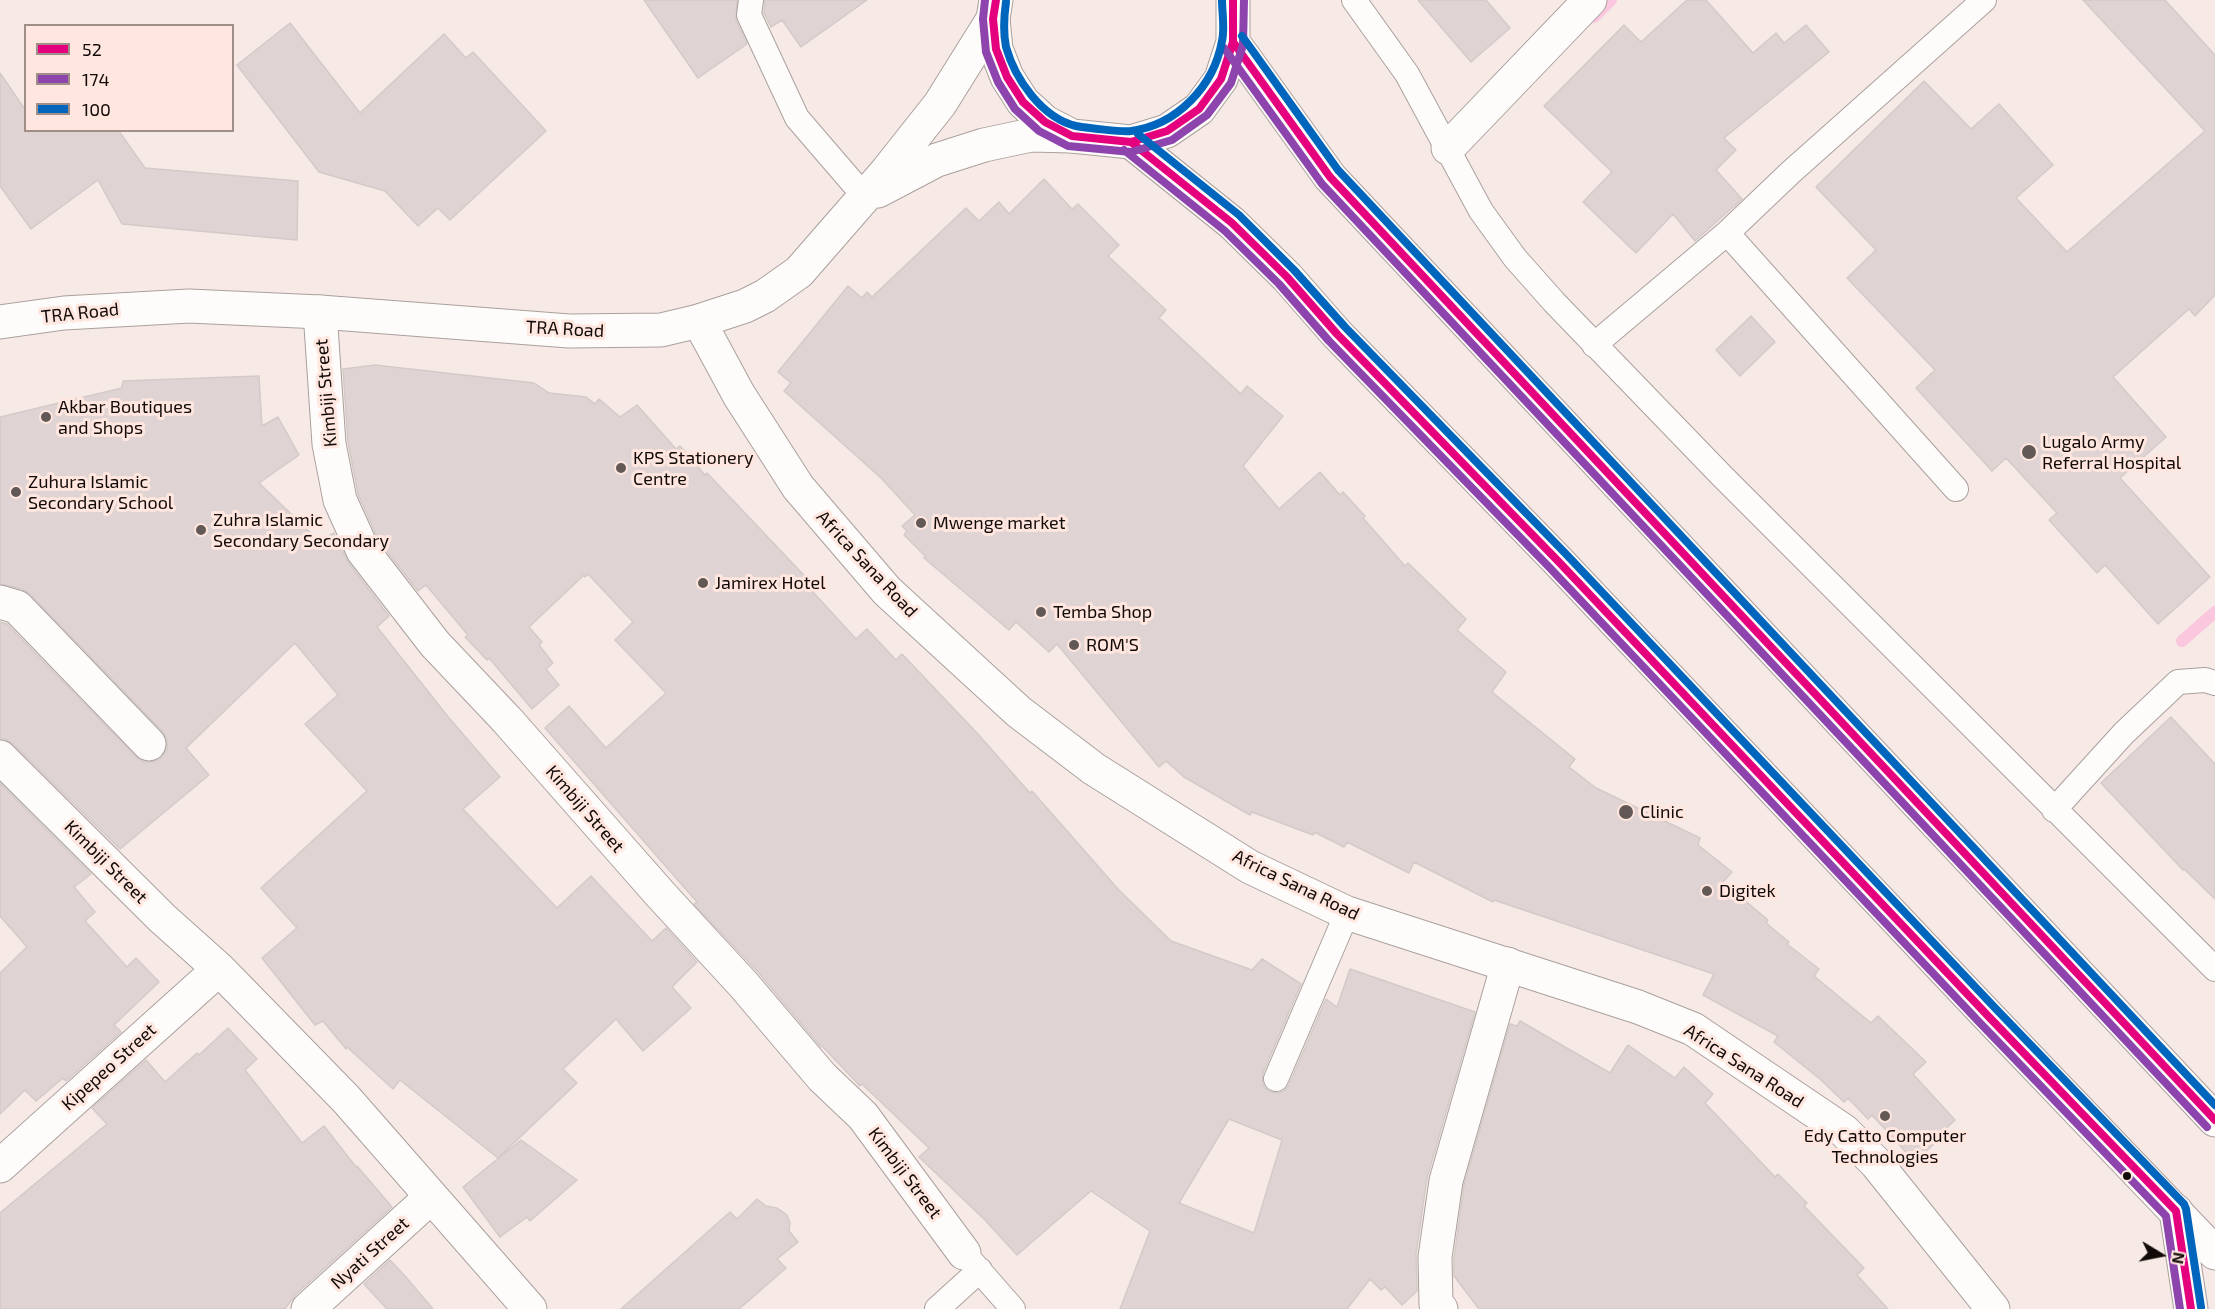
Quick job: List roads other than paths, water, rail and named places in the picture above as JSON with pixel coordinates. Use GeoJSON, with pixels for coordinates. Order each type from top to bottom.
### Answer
{"type":"FeatureCollection","features":[{"type":"Feature","properties":{"kind":"main road"},"geometry":{"type":"LineString","coordinates":[[865,197],[937,160],[984,145],[1031,135],[1072,136],[1131,142],[1167,131],[1198,109],[1221,78],[1233,42],[1233,0]]}},
{"type":"Feature","properties":{"kind":"main road"},"geometry":{"type":"LineString","coordinates":[[1448,148],[1590,0]]}},
{"type":"Feature","properties":{"kind":"main road","name":"TRA Road"},"geometry":{"type":"LineString","coordinates":[[0,322],[86,311],[189,306],[320,312],[569,331],[661,330],[699,321],[745,306],[765,296],[799,272],[865,197],[940,104],[994,10]]}},
{"type":"Feature","properties":{"kind":"main road"},"geometry":{"type":"LineString","coordinates":[[994,10],[996,49],[1007,77],[1023,102],[1045,122],[1072,136]]}},
{"type":"Feature","properties":{"kind":"main road"},"geometry":{"type":"LineString","coordinates":[[1233,42],[1329,177],[2215,1119]]}},
{"type":"Feature","properties":{"kind":"main road"},"geometry":{"type":"LineString","coordinates":[[1131,142],[1232,223],[1287,278],[1337,334],[1557,560],[2215,1253]]}},
{"type":"Feature","properties":{"kind":"main road","name":"Kimbiji Street"},"geometry":{"type":"LineString","coordinates":[[320,312],[329,444],[340,500],[363,551],[435,644],[507,720],[661,895],[743,984],[822,1077],[863,1116],[972,1262]]}},
{"type":"Feature","properties":{"kind":"main road","name":"Africa Sana Road"},"geometry":{"type":"LineString","coordinates":[[699,321],[739,395],[798,487],[887,591],[1019,712],[1094,769],[1250,867],[1347,913],[1638,1007],[1693,1029],[1844,1131],[1882,1171],[1993,1309]]}},
{"type":"Feature","properties":{"kind":"main road"},"geometry":{"type":"LineString","coordinates":[[0,602],[18,607],[149,744]]}},
{"type":"Feature","properties":{"kind":"main road","name":"Kimbiji Street"},"geometry":{"type":"LineString","coordinates":[[0,757],[162,918],[219,969],[345,1099],[530,1309]]}},
{"type":"Feature","properties":{"kind":"main road"},"geometry":{"type":"LineString","coordinates":[[1440,1309],[1436,1304],[1435,1257],[1446,1181],[1508,964]]}},
{"type":"Feature","properties":{"kind":"main road","name":"Kipepeo Street"},"geometry":{"type":"LineString","coordinates":[[0,1166],[219,969]]}},
{"type":"Feature","properties":{"kind":"main road","name":"Nyati Street"},"geometry":{"type":"LineString","coordinates":[[308,1309],[431,1197]]}},
{"type":"Feature","properties":{"kind":"main road"},"geometry":{"type":"LineString","coordinates":[[2176,1212],[2191,1309]]}},
{"type":"Feature","properties":{"kind":"lane"},"geometry":{"type":"LineString","coordinates":[[752,0],[749,15],[797,118],[865,197]]}},
{"type":"Feature","properties":{"kind":"lane"},"geometry":{"type":"LineString","coordinates":[[1354,0],[1407,74],[1481,211],[1515,258],[1594,345],[1721,475],[2215,969]]}},
{"type":"Feature","properties":{"kind":"lane"},"geometry":{"type":"LineString","coordinates":[[1594,345],[1727,233],[1791,172],[1984,0]]}},
{"type":"Feature","properties":{"kind":"lane"},"geometry":{"type":"LineString","coordinates":[[1727,233],[1956,489]]}},
{"type":"Feature","properties":{"kind":"lane"},"geometry":{"type":"LineString","coordinates":[[2054,810],[2124,733],[2178,682],[2205,680],[2215,683]]}},
{"type":"Feature","properties":{"kind":"lane"},"geometry":{"type":"LineString","coordinates":[[1276,1079],[1347,913]]}},
{"type":"Feature","properties":{"kind":"lane"},"geometry":{"type":"LineString","coordinates":[[943,1307],[972,1262],[1013,1309]]}},
{"type":"Feature","properties":{"kind":"waterway"},"geometry":{"type":"LineString","coordinates":[[1594,17],[1611,0]]}},
{"type":"Feature","properties":{"kind":"waterway"},"geometry":{"type":"LineString","coordinates":[[2182,641],[2215,612]]}},
{"type":"Feature","properties":{"kind":"place","name":"Akbar Boutiques and Shops"},"geometry":{"type":"Point","coordinates":[46,417]}},
{"type":"Feature","properties":{"kind":"place","name":"Lugalo Army Referral Hospital"},"geometry":{"type":"Point","coordinates":[2029,452]}},
{"type":"Feature","properties":{"kind":"place","name":"KPS Stationery Centre"},"geometry":{"type":"Point","coordinates":[621,468]}},
{"type":"Feature","properties":{"kind":"place","name":"Zuhura Islamic Secondary School"},"geometry":{"type":"Point","coordinates":[16,492]}},
{"type":"Feature","properties":{"kind":"place","name":"Mwenge market"},"geometry":{"type":"Point","coordinates":[921,523]}},
{"type":"Feature","properties":{"kind":"place","name":"Zuhra Islamic Secondary Secondary"},"geometry":{"type":"Point","coordinates":[201,530]}},
{"type":"Feature","properties":{"kind":"place","name":"Jamirex Hotel"},"geometry":{"type":"Point","coordinates":[703,583]}},
{"type":"Feature","properties":{"kind":"place","name":"Temba Shop"},"geometry":{"type":"Point","coordinates":[1041,612]}},
{"type":"Feature","properties":{"kind":"place","name":"ROM'S"},"geometry":{"type":"Point","coordinates":[1074,645]}},
{"type":"Feature","properties":{"kind":"place","name":"Clinic"},"geometry":{"type":"Point","coordinates":[1626,812]}},
{"type":"Feature","properties":{"kind":"place","name":"Digitek"},"geometry":{"type":"Point","coordinates":[1707,891]}},
{"type":"Feature","properties":{"kind":"place","name":"Edy Catto Computer Technologies"},"geometry":{"type":"Point","coordinates":[1885,1116]}}]}
